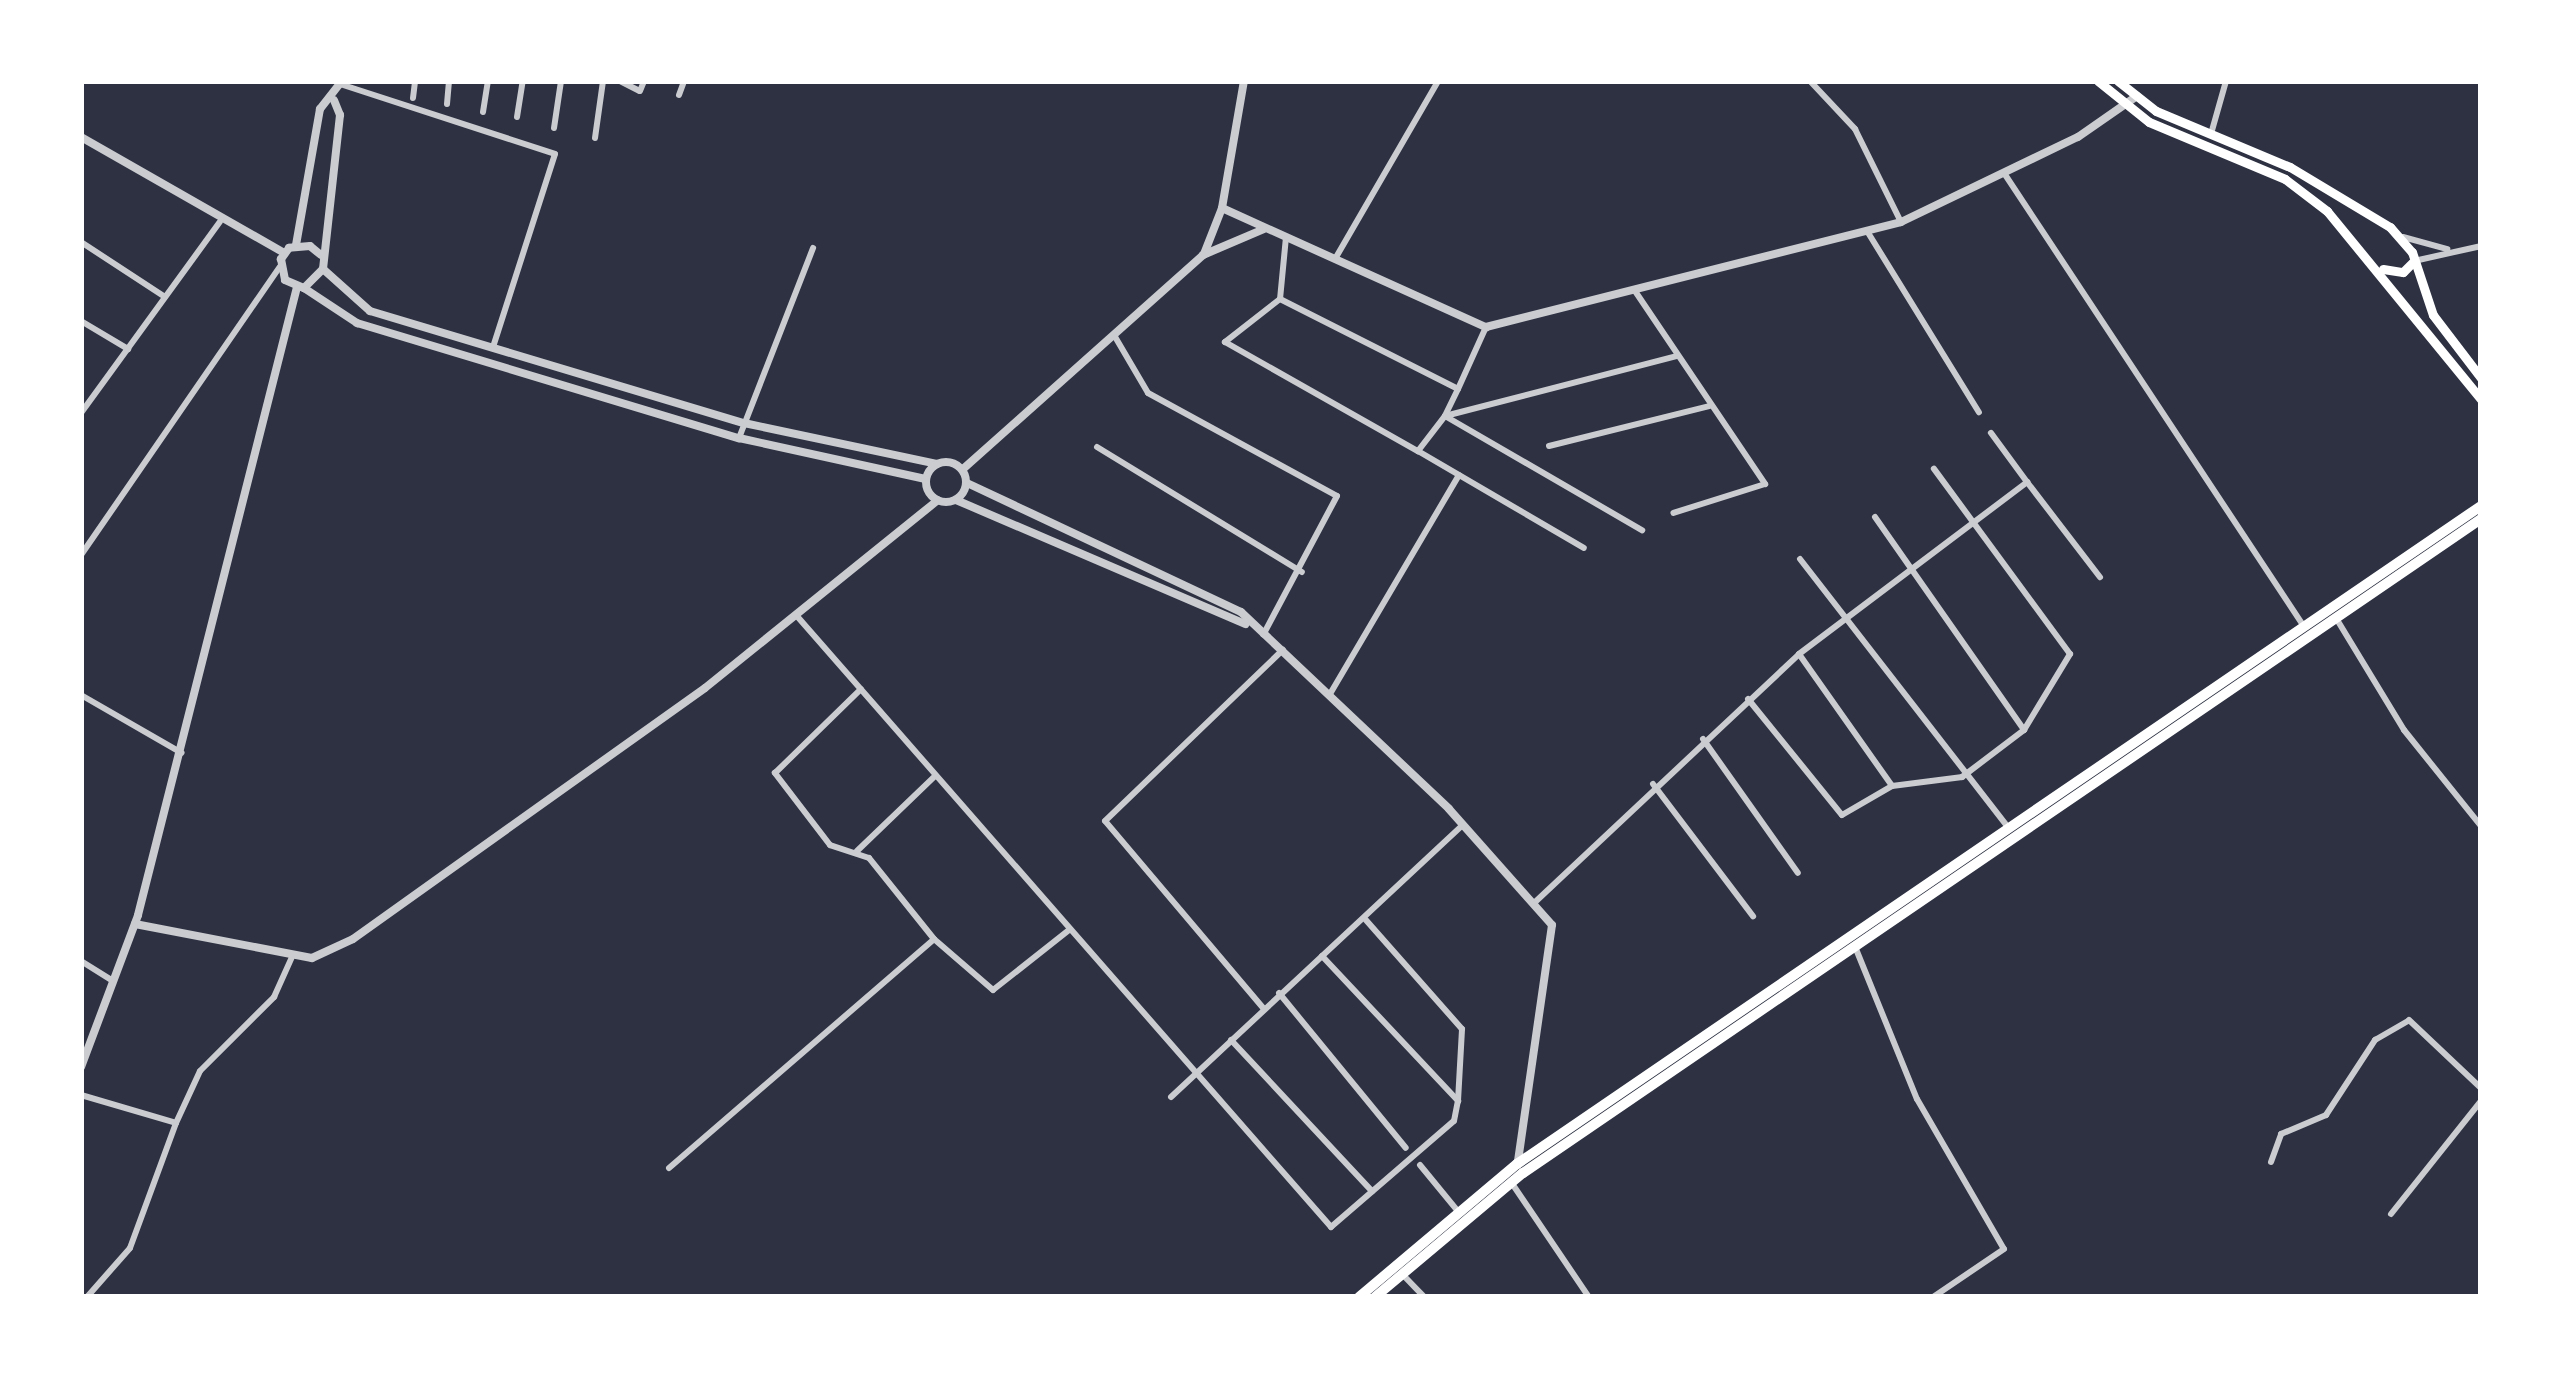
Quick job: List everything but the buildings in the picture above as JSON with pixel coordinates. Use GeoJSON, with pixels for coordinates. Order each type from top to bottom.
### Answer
{"type":"FeatureCollection","features":[{"type":"Feature","properties":{"kind":"main road"},"geometry":{"type":"LineString","coordinates":[[2098,81],[2149,122],[2287,173],[2376,265],[2481,398]]}},
{"type":"Feature","properties":{"kind":"main road"},"geometry":{"type":"LineString","coordinates":[[2118,81],[2137,96],[2335,197],[2400,236],[2433,315],[2481,378]]}},
{"type":"Feature","properties":{"kind":"main road"},"geometry":{"type":"LineString","coordinates":[[2327,211],[2335,197]]}},
{"type":"Feature","properties":{"kind":"main road"},"geometry":{"type":"LineString","coordinates":[[2376,265],[2395,273],[2414,261]]}},
{"type":"Feature","properties":{"kind":"main road"},"geometry":{"type":"LineString","coordinates":[[1375,1297],[1511,1182],[1520,1169],[2481,506]]}},
{"type":"Feature","properties":{"kind":"main road"},"geometry":{"type":"LineString","coordinates":[[1359,1297],[1457,1210],[1856,949],[2481,519]]}},
{"type":"Feature","properties":{"kind":"street"},"geometry":{"type":"LineString","coordinates":[[220,81],[236,81]]}},
{"type":"Feature","properties":{"kind":"street"},"geometry":{"type":"LineString","coordinates":[[412,98],[415,81]]}},
{"type":"Feature","properties":{"kind":"street"},"geometry":{"type":"LineString","coordinates":[[447,104],[449,81]]}},
{"type":"Feature","properties":{"kind":"street"},"geometry":{"type":"LineString","coordinates":[[483,112],[488,81]]}},
{"type":"Feature","properties":{"kind":"street"},"geometry":{"type":"LineString","coordinates":[[517,117],[523,81]]}},
{"type":"Feature","properties":{"kind":"street"},"geometry":{"type":"LineString","coordinates":[[554,128],[561,81]]}},
{"type":"Feature","properties":{"kind":"street"},"geometry":{"type":"LineString","coordinates":[[595,138],[603,81]]}},
{"type":"Feature","properties":{"kind":"street"},"geometry":{"type":"LineString","coordinates":[[620,81],[640,92],[644,81]]}},
{"type":"Feature","properties":{"kind":"street"},"geometry":{"type":"LineString","coordinates":[[679,95],[685,81]]}},
{"type":"Feature","properties":{"kind":"street"},"geometry":{"type":"LineString","coordinates":[[1203,255],[1222,208],[1244,81]]}},
{"type":"Feature","properties":{"kind":"street"},"geometry":{"type":"LineString","coordinates":[[1335,259],[1438,81]]}},
{"type":"Feature","properties":{"kind":"street"},"geometry":{"type":"LineString","coordinates":[[1810,81],[1855,129],[1901,222]]}},
{"type":"Feature","properties":{"kind":"street"},"geometry":{"type":"LineString","coordinates":[[2211,134],[2226,81]]}},
{"type":"Feature","properties":{"kind":"street"},"geometry":{"type":"LineString","coordinates":[[492,349],[555,154],[339,82],[334,100],[340,115],[321,255],[323,269],[370,310],[492,349],[744,423],[962,470]]}},
{"type":"Feature","properties":{"kind":"street"},"geometry":{"type":"LineString","coordinates":[[1222,208],[1486,327],[1901,222],[2078,137],[2137,96]]}},
{"type":"Feature","properties":{"kind":"street"},"geometry":{"type":"LineString","coordinates":[[81,555],[280,266],[284,253],[296,245],[320,109],[334,100]]}},
{"type":"Feature","properties":{"kind":"street"},"geometry":{"type":"LineString","coordinates":[[81,137],[220,222],[284,253]]}},
{"type":"Feature","properties":{"kind":"street"},"geometry":{"type":"LineString","coordinates":[[2004,172],[2304,626]]}},
{"type":"Feature","properties":{"kind":"street"},"geometry":{"type":"LineString","coordinates":[[81,413],[220,222]]}},
{"type":"Feature","properties":{"kind":"street"},"geometry":{"type":"LineString","coordinates":[[962,470],[1203,255],[1266,228]]}},
{"type":"Feature","properties":{"kind":"street"},"geometry":{"type":"LineString","coordinates":[[1867,231],[1978,412]]}},
{"type":"Feature","properties":{"kind":"street"},"geometry":{"type":"LineString","coordinates":[[2400,236],[2457,250]]}},
{"type":"Feature","properties":{"kind":"street"},"geometry":{"type":"LineString","coordinates":[[1286,237],[1280,298],[1226,342],[1584,548]]}},
{"type":"Feature","properties":{"kind":"street"},"geometry":{"type":"LineString","coordinates":[[81,242],[165,297]]}},
{"type":"Feature","properties":{"kind":"street"},"geometry":{"type":"LineString","coordinates":[[296,245],[321,255]]}},
{"type":"Feature","properties":{"kind":"street"},"geometry":{"type":"LineString","coordinates":[[2414,261],[2481,246]]}},
{"type":"Feature","properties":{"kind":"street"},"geometry":{"type":"LineString","coordinates":[[739,438],[813,248]]}},
{"type":"Feature","properties":{"kind":"street"},"geometry":{"type":"LineString","coordinates":[[280,266],[300,287],[357,323],[739,438],[926,479],[938,500]]}},
{"type":"Feature","properties":{"kind":"street"},"geometry":{"type":"LineString","coordinates":[[81,1067],[135,924],[300,287],[323,269]]}},
{"type":"Feature","properties":{"kind":"street"},"geometry":{"type":"LineString","coordinates":[[1636,291],[1765,484],[1673,513]]}},
{"type":"Feature","properties":{"kind":"street"},"geometry":{"type":"LineString","coordinates":[[1280,298],[1457,388]]}},
{"type":"Feature","properties":{"kind":"street"},"geometry":{"type":"LineString","coordinates":[[82,318],[128,349]]}},
{"type":"Feature","properties":{"kind":"street"},"geometry":{"type":"LineString","coordinates":[[1418,451],[1445,416],[1486,327]]}},
{"type":"Feature","properties":{"kind":"street"},"geometry":{"type":"LineString","coordinates":[[1114,335],[1148,393],[1336,496],[1302,572],[1263,635]]}},
{"type":"Feature","properties":{"kind":"street"},"geometry":{"type":"LineString","coordinates":[[1445,416],[1676,356]]}},
{"type":"Feature","properties":{"kind":"street"},"geometry":{"type":"LineString","coordinates":[[1549,446],[1709,406]]}},
{"type":"Feature","properties":{"kind":"street"},"geometry":{"type":"LineString","coordinates":[[1445,416],[1642,530]]}},
{"type":"Feature","properties":{"kind":"street"},"geometry":{"type":"LineString","coordinates":[[1991,433],[2100,577]]}},
{"type":"Feature","properties":{"kind":"street"},"geometry":{"type":"LineString","coordinates":[[1097,447],[1302,572]]}},
{"type":"Feature","properties":{"kind":"street"},"geometry":{"type":"LineString","coordinates":[[926,479],[937,464]]}},
{"type":"Feature","properties":{"kind":"street"},"geometry":{"type":"LineString","coordinates":[[1748,699],[1838,813],[1892,786],[1962,777],[2024,730],[2070,654],[1934,469]]}},
{"type":"Feature","properties":{"kind":"street"},"geometry":{"type":"LineString","coordinates":[[962,470],[967,483],[1241,611],[1248,624]]}},
{"type":"Feature","properties":{"kind":"street"},"geometry":{"type":"LineString","coordinates":[[1330,694],[1459,475]]}},
{"type":"Feature","properties":{"kind":"street"},"geometry":{"type":"LineString","coordinates":[[1533,904],[1653,784],[1799,654],[1848,622],[2027,482]]}},
{"type":"Feature","properties":{"kind":"street"},"geometry":{"type":"LineString","coordinates":[[956,500],[967,483]]}},
{"type":"Feature","properties":{"kind":"street"},"geometry":{"type":"LineString","coordinates":[[135,924],[292,957],[312,958],[353,939],[796,615],[938,500],[956,500],[1248,624],[1330,694],[1463,825],[1552,925],[1520,1169]]}},
{"type":"Feature","properties":{"kind":"street"},"geometry":{"type":"LineString","coordinates":[[1875,517],[2024,730]]}},
{"type":"Feature","properties":{"kind":"street"},"geometry":{"type":"LineString","coordinates":[[1800,559],[1962,777],[2009,830]]}},
{"type":"Feature","properties":{"kind":"street"},"geometry":{"type":"LineString","coordinates":[[796,615],[1331,1227],[1454,1120],[1459,1101],[1462,1029],[1366,920]]}},
{"type":"Feature","properties":{"kind":"street"},"geometry":{"type":"LineString","coordinates":[[2336,618],[2404,730],[2481,826]]}},
{"type":"Feature","properties":{"kind":"street"},"geometry":{"type":"LineString","coordinates":[[1264,1009],[1106,821],[1282,650]]}},
{"type":"Feature","properties":{"kind":"street"},"geometry":{"type":"LineString","coordinates":[[1799,654],[1892,786]]}},
{"type":"Feature","properties":{"kind":"street"},"geometry":{"type":"LineString","coordinates":[[861,689],[776,773],[830,845],[857,851],[934,939],[993,990],[1070,930]]}},
{"type":"Feature","properties":{"kind":"street"},"geometry":{"type":"LineString","coordinates":[[82,698],[183,753]]}},
{"type":"Feature","properties":{"kind":"street"},"geometry":{"type":"LineString","coordinates":[[1703,740],[1798,873]]}},
{"type":"Feature","properties":{"kind":"street"},"geometry":{"type":"LineString","coordinates":[[857,851],[934,777]]}},
{"type":"Feature","properties":{"kind":"street"},"geometry":{"type":"LineString","coordinates":[[1653,784],[1754,916]]}},
{"type":"Feature","properties":{"kind":"street"},"geometry":{"type":"LineString","coordinates":[[1171,1097],[1463,825]]}},
{"type":"Feature","properties":{"kind":"street"},"geometry":{"type":"LineString","coordinates":[[669,1168],[934,939]]}},
{"type":"Feature","properties":{"kind":"street"},"geometry":{"type":"LineString","coordinates":[[1856,949],[1917,1099],[2004,1250],[1934,1297]]}},
{"type":"Feature","properties":{"kind":"street"},"geometry":{"type":"LineString","coordinates":[[1322,956],[1459,1101]]}},
{"type":"Feature","properties":{"kind":"street"},"geometry":{"type":"LineString","coordinates":[[87,1297],[130,1248],[200,1071],[274,997],[292,957]]}},
{"type":"Feature","properties":{"kind":"street"},"geometry":{"type":"LineString","coordinates":[[81,961],[113,981]]}},
{"type":"Feature","properties":{"kind":"street"},"geometry":{"type":"LineString","coordinates":[[1279,994],[1406,1148]]}},
{"type":"Feature","properties":{"kind":"street"},"geometry":{"type":"LineString","coordinates":[[2271,1162],[2281,1134],[2326,1115],[2374,1040],[2409,1020],[2481,1088]]}},
{"type":"Feature","properties":{"kind":"street"},"geometry":{"type":"LineString","coordinates":[[1231,1040],[1373,1192]]}},
{"type":"Feature","properties":{"kind":"street"},"geometry":{"type":"LineString","coordinates":[[81,1095],[176,1123]]}},
{"type":"Feature","properties":{"kind":"street"},"geometry":{"type":"LineString","coordinates":[[2391,1214],[2481,1101]]}},
{"type":"Feature","properties":{"kind":"street"},"geometry":{"type":"LineString","coordinates":[[1420,1165],[1457,1210]]}},
{"type":"Feature","properties":{"kind":"street"},"geometry":{"type":"LineString","coordinates":[[1511,1182],[1589,1297]]}},
{"type":"Feature","properties":{"kind":"street"},"geometry":{"type":"LineString","coordinates":[[1402,1273],[1424,1297]]}}]}
